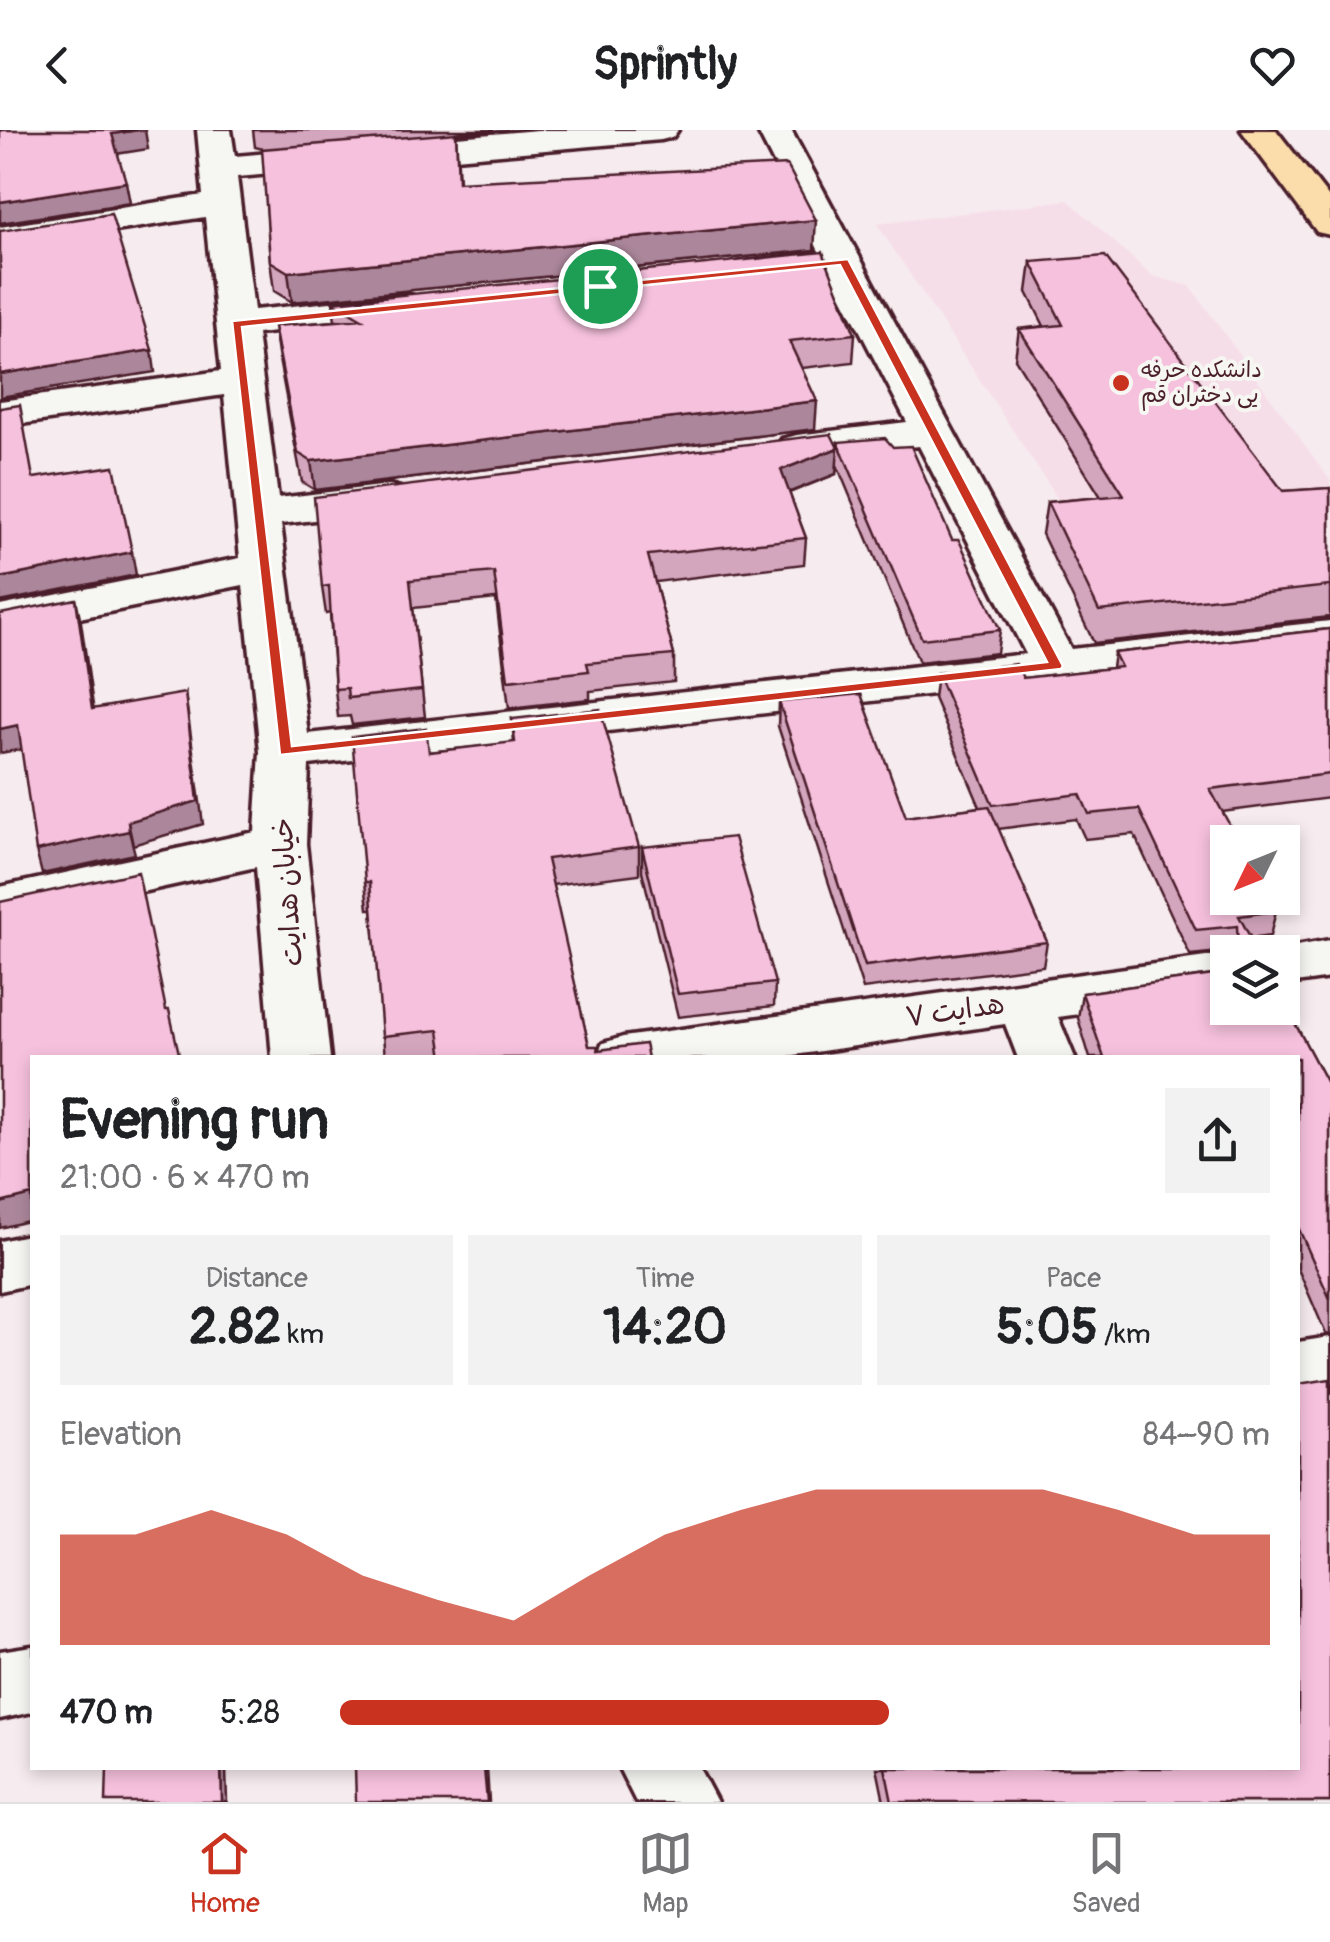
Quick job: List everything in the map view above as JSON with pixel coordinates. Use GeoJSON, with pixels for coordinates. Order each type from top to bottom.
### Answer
{"type":"FeatureCollection","features":[{"type":"Feature","properties":{"kind":"main road"},"geometry":{"type":"LineString","coordinates":[[1258,130],[1330,224]]}},
{"type":"Feature","properties":{"kind":"street"},"geometry":{"type":"LineString","coordinates":[[0,238],[218,167],[660,130]]}},
{"type":"Feature","properties":{"kind":"street"},"geometry":{"type":"LineString","coordinates":[[774,130],[1056,666]]}},
{"type":"Feature","properties":{"kind":"street","name":"خیابان هدایت"},"geometry":{"type":"LineString","coordinates":[[218,167],[285,752],[280,844],[301,1055]]}},
{"type":"Feature","properties":{"kind":"street"},"geometry":{"type":"LineString","coordinates":[[706,276],[844,262]]}},
{"type":"Feature","properties":{"kind":"street"},"geometry":{"type":"LineString","coordinates":[[236,324],[452,302]]}},
{"type":"Feature","properties":{"kind":"street"},"geometry":{"type":"LineString","coordinates":[[0,414],[241,380]]}},
{"type":"Feature","properties":{"kind":"street"},"geometry":{"type":"LineString","coordinates":[[758,453],[933,432]]}},
{"type":"Feature","properties":{"kind":"street"},"geometry":{"type":"LineString","coordinates":[[258,514],[427,493]]}},
{"type":"Feature","properties":{"kind":"street"},"geometry":{"type":"LineString","coordinates":[[0,620],[264,568]]}},
{"type":"Feature","properties":{"kind":"street"},"geometry":{"type":"LineString","coordinates":[[285,752],[1330,635]]}},
{"type":"Feature","properties":{"kind":"street"},"geometry":{"type":"LineString","coordinates":[[0,905],[280,844]]}},
{"type":"Feature","properties":{"kind":"street"},"geometry":{"type":"LineString","coordinates":[[1300,963],[1330,959]]}},
{"type":"Feature","properties":{"kind":"street","name":"هدایت ۷"},"geometry":{"type":"LineString","coordinates":[[645,1055],[1210,976]]}},
{"type":"Feature","properties":{"kind":"street"},"geometry":{"type":"LineString","coordinates":[[1024,1002],[1046,1055]]}},
{"type":"Feature","properties":{"kind":"street"},"geometry":{"type":"LineString","coordinates":[[0,1266],[30,1259]]}},
{"type":"Feature","properties":{"kind":"street"},"geometry":{"type":"LineString","coordinates":[[1300,1369],[1330,1364]]}},
{"type":"Feature","properties":{"kind":"street"},"geometry":{"type":"LineString","coordinates":[[0,1684],[30,1679]]}},
{"type":"Feature","properties":{"kind":"street"},"geometry":{"type":"LineString","coordinates":[[657,1770],[679,1802]]}},
{"type":"Feature","properties":{"kind":"shaded area","name":"دانشکده حرفه یی دختران قم"},"geometry":{"type":"Polygon","coordinates":[[[1068,200],[1152,276],[1190,286],[1330,480],[1330,495],[1075,525],[877,224],[1068,200]]]}},
{"type":"Feature","properties":{"kind":"building"},"geometry":{"type":"Polygon","coordinates":[[[0,130],[138,130],[112,134],[126,182],[0,202],[0,130]]]}},
{"type":"Feature","properties":{"kind":"building"},"geometry":{"type":"Polygon","coordinates":[[[456,133],[458,182],[787,165],[816,220],[288,272],[270,261],[262,149],[456,133]]]}},
{"type":"Feature","properties":{"kind":"building"},"geometry":{"type":"Polygon","coordinates":[[[111,214],[152,350],[0,374],[0,231],[111,214]]]}},
{"type":"Feature","properties":{"kind":"building"},"geometry":{"type":"Polygon","coordinates":[[[823,252],[855,334],[789,341],[817,401],[311,461],[298,453],[274,326],[362,319],[333,302],[823,252]]]}},
{"type":"Feature","properties":{"kind":"building"},"geometry":{"type":"Polygon","coordinates":[[[1105,256],[1283,491],[1330,488],[1330,586],[1099,611],[1047,502],[1124,495],[1019,329],[1063,325],[1031,262],[1105,256]]]}},
{"type":"Feature","properties":{"kind":"building"},"geometry":{"type":"Polygon","coordinates":[[[20,405],[33,478],[114,466],[132,552],[0,578],[0,408],[20,405]]]}},
{"type":"Feature","properties":{"kind":"building"},"geometry":{"type":"Polygon","coordinates":[[[831,434],[838,448],[781,470],[806,538],[648,555],[674,655],[587,663],[589,671],[508,680],[494,572],[410,580],[422,690],[348,698],[347,688],[335,689],[329,586],[322,587],[314,497],[831,434]]]}},
{"type":"Feature","properties":{"kind":"building"},"geometry":{"type":"Polygon","coordinates":[[[885,438],[893,447],[911,446],[952,540],[959,540],[1000,630],[922,639],[838,442],[885,438]]]}},
{"type":"Feature","properties":{"kind":"building"},"geometry":{"type":"Polygon","coordinates":[[[76,599],[92,709],[185,693],[198,801],[128,822],[129,831],[36,851],[18,725],[0,729],[0,614],[76,599]]]}},
{"type":"Feature","properties":{"kind":"building"},"geometry":{"type":"Polygon","coordinates":[[[1330,629],[1330,774],[1210,789],[1230,825],[1210,825],[1210,915],[1246,915],[1239,916],[1249,935],[1237,935],[1237,926],[1196,930],[1139,809],[1089,814],[1080,794],[993,805],[937,673],[1016,664],[1023,678],[1121,667],[1114,653],[1330,629]]]}},
{"type":"Feature","properties":{"kind":"building"},"geometry":{"type":"Polygon","coordinates":[[[861,694],[906,817],[989,806],[1047,942],[865,966],[779,702],[861,694]]]}},
{"type":"Feature","properties":{"kind":"building"},"geometry":{"type":"Polygon","coordinates":[[[600,709],[639,847],[547,859],[589,1046],[597,1046],[598,1050],[645,1044],[647,1055],[443,1055],[439,1030],[382,1036],[370,882],[365,882],[352,737],[426,728],[429,752],[515,742],[512,719],[600,709]]]}},
{"type":"Feature","properties":{"kind":"building"},"geometry":{"type":"Polygon","coordinates":[[[734,837],[775,983],[678,994],[642,847],[734,837]]]}},
{"type":"Feature","properties":{"kind":"building"},"geometry":{"type":"Polygon","coordinates":[[[138,872],[166,1010],[179,1055],[30,1055],[30,1196],[0,1203],[0,902],[138,872]]]}},
{"type":"Feature","properties":{"kind":"building"},"geometry":{"type":"Polygon","coordinates":[[[1210,975],[1210,1025],[1296,1025],[1330,1089],[1330,1299],[1300,1232],[1300,1055],[1103,1055],[1082,993],[1210,975]]]}},
{"type":"Feature","properties":{"kind":"building"},"geometry":{"type":"Polygon","coordinates":[[[1330,1379],[1330,1802],[892,1802],[885,1770],[1300,1770],[1300,1384],[1330,1379]]]}},
{"type":"Feature","properties":{"kind":"building"},"geometry":{"type":"Polygon","coordinates":[[[107,1770],[221,1770],[222,1802],[106,1802],[107,1770]]]}},
{"type":"Feature","properties":{"kind":"building"},"geometry":{"type":"Polygon","coordinates":[[[355,1770],[484,1770],[487,1802],[356,1802],[355,1770]]]}},
{"type":"Feature","properties":{"kind":"place","name":"دانشکده حرفه یی دختران قم"},"geometry":{"type":"Point","coordinates":[1121,383]}},
{"type":"Feature","properties":{"kind":"route"},"geometry":{"type":"LineString","coordinates":[[844,262],[1056,666],[285,752],[236,324],[600,286],[844,262]]}}]}
